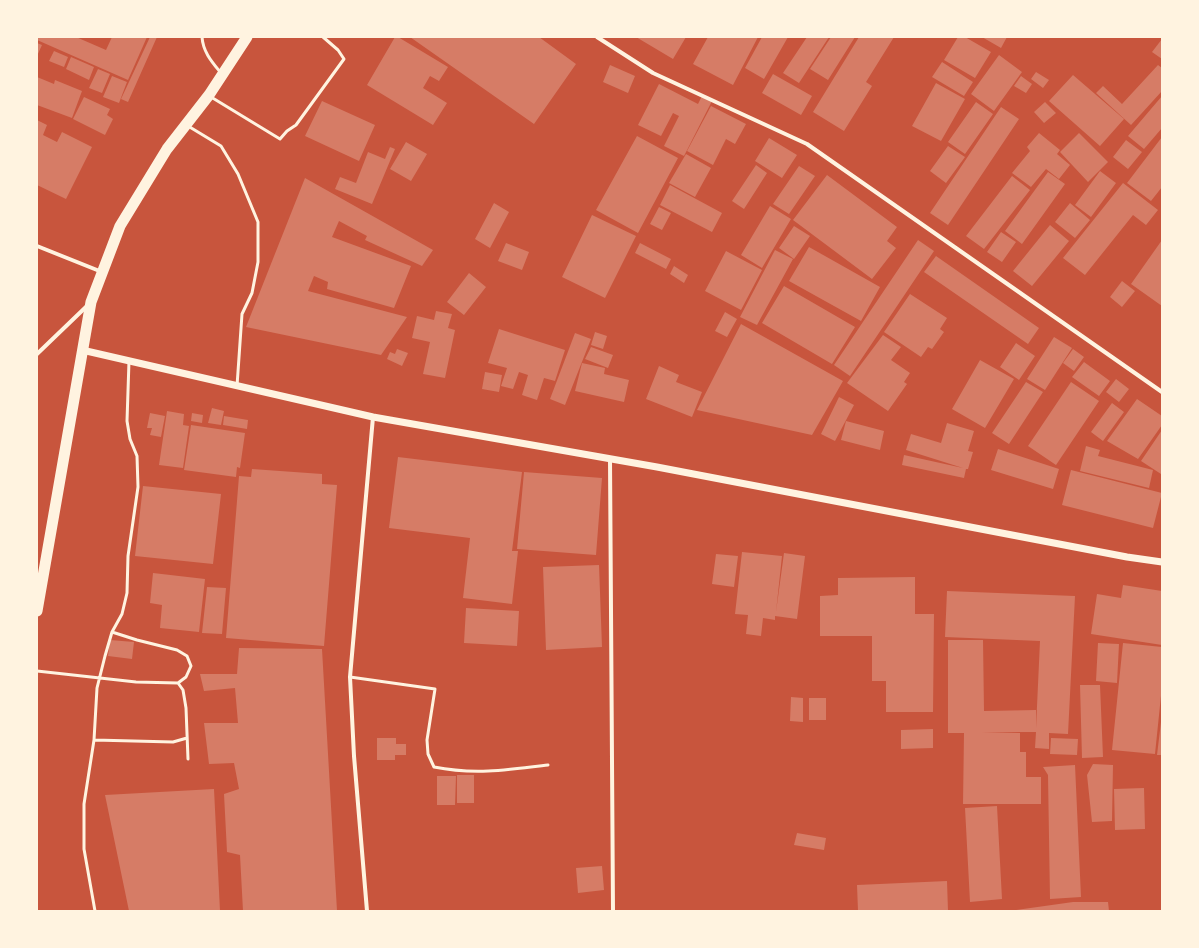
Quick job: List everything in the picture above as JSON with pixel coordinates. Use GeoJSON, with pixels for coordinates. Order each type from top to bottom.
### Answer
{"type":"FeatureCollection","features":[{"type":"Feature","properties":{"kind":"highway"},"geometry":{"type":"LineString","coordinates":[[37,611],[39,586],[91,302],[120,226],[167,149],[209,95],[247,37]]}},
{"type":"Feature","properties":{"kind":"street"},"geometry":{"type":"LineString","coordinates":[[597,37],[653,72],[807,144],[1162,392]]}},
{"type":"Feature","properties":{"kind":"street"},"geometry":{"type":"LineString","coordinates":[[37,246],[102,272]]}},
{"type":"Feature","properties":{"kind":"street"},"geometry":{"type":"LineString","coordinates":[[37,354],[91,302]]}},
{"type":"Feature","properties":{"kind":"street"},"geometry":{"type":"LineString","coordinates":[[82,350],[372,417],[673,470],[1162,562]]}},
{"type":"Feature","properties":{"kind":"street"},"geometry":{"type":"LineString","coordinates":[[367,911],[354,756],[350,677],[372,417]]}},
{"type":"Feature","properties":{"kind":"street"},"geometry":{"type":"LineString","coordinates":[[610,460],[613,911]]}},
{"type":"Feature","properties":{"kind":"lane"},"geometry":{"type":"LineString","coordinates":[[202,37],[202,44],[207,56],[222,74]]}},
{"type":"Feature","properties":{"kind":"lane"},"geometry":{"type":"LineString","coordinates":[[209,95],[280,139],[286,131],[296,125],[344,59],[338,50],[323,37]]}},
{"type":"Feature","properties":{"kind":"lane"},"geometry":{"type":"LineString","coordinates":[[185,124],[221,146],[238,174],[258,222],[258,262],[252,293],[242,314],[236,386]]}},
{"type":"Feature","properties":{"kind":"lane"},"geometry":{"type":"LineString","coordinates":[[95,911],[84,849],[84,804],[94,740],[97,688],[112,632],[122,614],[127,593],[128,556],[138,488],[137,456],[130,439],[127,421],[129,360]]}},
{"type":"Feature","properties":{"kind":"lane"},"geometry":{"type":"LineString","coordinates":[[37,671],[136,682],[178,683],[186,677],[191,666],[187,656],[177,650],[112,632]]}},
{"type":"Feature","properties":{"kind":"lane"},"geometry":{"type":"LineString","coordinates":[[350,677],[435,689],[427,740],[428,754],[434,767],[454,771],[489,772],[548,765]]}},
{"type":"Feature","properties":{"kind":"lane"},"geometry":{"type":"LineString","coordinates":[[178,683],[183,690],[186,708],[188,759]]}},
{"type":"Feature","properties":{"kind":"lane"},"geometry":{"type":"LineString","coordinates":[[94,740],[173,742],[187,738]]}},
{"type":"Feature","properties":{"kind":"building"},"geometry":{"type":"Polygon","coordinates":[[[37,37],[76,37],[106,50],[112,37],[147,37],[128,80],[37,40],[37,37]]]}},
{"type":"Feature","properties":{"kind":"building"},"geometry":{"type":"Polygon","coordinates":[[[150,37],[157,37],[128,102],[121,99],[150,37]]]}},
{"type":"Feature","properties":{"kind":"building"},"geometry":{"type":"Polygon","coordinates":[[[395,37],[398,37],[448,67],[439,81],[430,76],[423,88],[447,103],[433,125],[367,85],[395,37]]]}},
{"type":"Feature","properties":{"kind":"building"},"geometry":{"type":"Polygon","coordinates":[[[410,37],[539,37],[576,64],[534,124],[410,37]]]}},
{"type":"Feature","properties":{"kind":"building"},"geometry":{"type":"Polygon","coordinates":[[[636,37],[686,37],[673,59],[636,37]]]}},
{"type":"Feature","properties":{"kind":"building"},"geometry":{"type":"Polygon","coordinates":[[[708,37],[758,37],[733,85],[693,64],[708,37]]]}},
{"type":"Feature","properties":{"kind":"building"},"geometry":{"type":"Polygon","coordinates":[[[762,37],[788,37],[764,79],[745,68],[762,37]]]}},
{"type":"Feature","properties":{"kind":"building"},"geometry":{"type":"Polygon","coordinates":[[[807,37],[829,37],[799,83],[783,73],[807,37]]]}},
{"type":"Feature","properties":{"kind":"building"},"geometry":{"type":"Polygon","coordinates":[[[831,37],[855,37],[828,80],[810,69],[831,37]]]}},
{"type":"Feature","properties":{"kind":"building"},"geometry":{"type":"Polygon","coordinates":[[[859,37],[894,37],[866,82],[872,86],[844,131],[813,112],[859,37]]]}},
{"type":"Feature","properties":{"kind":"building"},"geometry":{"type":"Polygon","coordinates":[[[958,37],[965,37],[991,52],[975,78],[944,60],[958,37]]]}},
{"type":"Feature","properties":{"kind":"building"},"geometry":{"type":"Polygon","coordinates":[[[982,37],[1007,37],[1001,48],[982,37]]]}},
{"type":"Feature","properties":{"kind":"building"},"geometry":{"type":"Polygon","coordinates":[[[1162,39],[1162,59],[1152,52],[1162,39]]]}},
{"type":"Feature","properties":{"kind":"building"},"geometry":{"type":"Polygon","coordinates":[[[37,43],[42,45],[37,56],[37,43]]]}},
{"type":"Feature","properties":{"kind":"building"},"geometry":{"type":"Polygon","coordinates":[[[54,51],[68,57],[64,67],[49,61],[54,51]]]}},
{"type":"Feature","properties":{"kind":"building"},"geometry":{"type":"Polygon","coordinates":[[[999,55],[1022,72],[994,111],[971,94],[999,55]]]}},
{"type":"Feature","properties":{"kind":"building"},"geometry":{"type":"Polygon","coordinates":[[[71,57],[94,67],[89,80],[66,69],[71,57]]]}},
{"type":"Feature","properties":{"kind":"building"},"geometry":{"type":"Polygon","coordinates":[[[942,62],[973,82],[964,96],[932,77],[942,62]]]}},
{"type":"Feature","properties":{"kind":"building"},"geometry":{"type":"Polygon","coordinates":[[[610,65],[635,76],[628,93],[603,82],[610,65]]]}},
{"type":"Feature","properties":{"kind":"building"},"geometry":{"type":"Polygon","coordinates":[[[1158,65],[1162,68],[1162,91],[1131,125],[1096,93],[1103,86],[1122,104],[1158,65]]]}},
{"type":"Feature","properties":{"kind":"building"},"geometry":{"type":"Polygon","coordinates":[[[98,69],[110,74],[102,93],[89,88],[98,69]]]}},
{"type":"Feature","properties":{"kind":"building"},"geometry":{"type":"Polygon","coordinates":[[[1036,72],[1049,80],[1043,88],[1031,79],[1036,72]]]}},
{"type":"Feature","properties":{"kind":"building"},"geometry":{"type":"Polygon","coordinates":[[[773,74],[812,96],[801,115],[762,93],[773,74]]]}},
{"type":"Feature","properties":{"kind":"building"},"geometry":{"type":"Polygon","coordinates":[[[1073,75],[1124,119],[1100,146],[1049,101],[1073,75]]]}},
{"type":"Feature","properties":{"kind":"building"},"geometry":{"type":"Polygon","coordinates":[[[112,76],[127,82],[119,103],[103,97],[112,76]]]}},
{"type":"Feature","properties":{"kind":"building"},"geometry":{"type":"Polygon","coordinates":[[[1021,76],[1032,84],[1026,93],[1014,86],[1021,76]]]}},
{"type":"Feature","properties":{"kind":"building"},"geometry":{"type":"Polygon","coordinates":[[[37,77],[54,84],[55,80],[82,91],[72,118],[37,105],[37,77]]]}},
{"type":"Feature","properties":{"kind":"building"},"geometry":{"type":"Polygon","coordinates":[[[936,83],[965,99],[941,141],[912,126],[936,83]]]}},
{"type":"Feature","properties":{"kind":"building"},"geometry":{"type":"Polygon","coordinates":[[[659,84],[698,104],[702,96],[712,101],[684,156],[664,146],[679,116],[673,113],[661,136],[638,125],[659,84]]]}},
{"type":"Feature","properties":{"kind":"building"},"geometry":{"type":"Polygon","coordinates":[[[1162,96],[1162,128],[1144,149],[1128,136],[1162,96]]]}},
{"type":"Feature","properties":{"kind":"building"},"geometry":{"type":"Polygon","coordinates":[[[84,97],[110,109],[107,115],[113,119],[105,135],[73,119],[84,97]]]}},
{"type":"Feature","properties":{"kind":"building"},"geometry":{"type":"Polygon","coordinates":[[[322,101],[375,125],[359,161],[305,136],[322,101]]]}},
{"type":"Feature","properties":{"kind":"building"},"geometry":{"type":"Polygon","coordinates":[[[976,102],[993,114],[965,154],[948,142],[976,102]]]}},
{"type":"Feature","properties":{"kind":"building"},"geometry":{"type":"Polygon","coordinates":[[[1045,102],[1056,113],[1044,123],[1034,112],[1045,102]]]}},
{"type":"Feature","properties":{"kind":"building"},"geometry":{"type":"Polygon","coordinates":[[[711,106],[746,124],[735,144],[726,139],[713,165],[687,151],[711,106]]]}},
{"type":"Feature","properties":{"kind":"building"},"geometry":{"type":"Polygon","coordinates":[[[1001,107],[1019,119],[948,225],[930,213],[1001,107]]]}},
{"type":"Feature","properties":{"kind":"building"},"geometry":{"type":"Polygon","coordinates":[[[37,120],[47,125],[43,135],[57,142],[62,132],[92,147],[66,199],[37,185],[37,120]]]}},
{"type":"Feature","properties":{"kind":"building"},"geometry":{"type":"Polygon","coordinates":[[[1039,133],[1060,150],[1057,154],[1070,165],[1059,179],[1046,169],[1031,187],[1012,173],[1030,151],[1027,147],[1039,133]]]}},
{"type":"Feature","properties":{"kind":"building"},"geometry":{"type":"Polygon","coordinates":[[[1079,133],[1108,162],[1088,182],[1060,152],[1079,133]]]}},
{"type":"Feature","properties":{"kind":"building"},"geometry":{"type":"Polygon","coordinates":[[[637,136],[678,158],[638,233],[596,210],[637,136]]]}},
{"type":"Feature","properties":{"kind":"building"},"geometry":{"type":"Polygon","coordinates":[[[1162,137],[1162,187],[1151,201],[1127,183],[1162,137]]]}},
{"type":"Feature","properties":{"kind":"building"},"geometry":{"type":"Polygon","coordinates":[[[769,138],[797,155],[782,178],[755,161],[769,138]]]}},
{"type":"Feature","properties":{"kind":"building"},"geometry":{"type":"Polygon","coordinates":[[[1126,140],[1142,152],[1128,169],[1113,157],[1126,140]]]}},
{"type":"Feature","properties":{"kind":"building"},"geometry":{"type":"Polygon","coordinates":[[[406,142],[427,154],[411,181],[390,169],[406,142]]]}},
{"type":"Feature","properties":{"kind":"building"},"geometry":{"type":"Polygon","coordinates":[[[948,146],[965,157],[946,183],[930,171],[948,146]]]}},
{"type":"Feature","properties":{"kind":"building"},"geometry":{"type":"Polygon","coordinates":[[[390,147],[395,149],[372,204],[335,189],[340,177],[356,183],[368,152],[385,159],[390,147]]]}},
{"type":"Feature","properties":{"kind":"building"},"geometry":{"type":"Polygon","coordinates":[[[686,154],[711,168],[695,197],[669,183],[686,154]]]}},
{"type":"Feature","properties":{"kind":"building"},"geometry":{"type":"Polygon","coordinates":[[[756,165],[767,173],[744,209],[732,201],[756,165]]]}},
{"type":"Feature","properties":{"kind":"building"},"geometry":{"type":"Polygon","coordinates":[[[799,166],[815,176],[789,214],[773,204],[799,166]]]}},
{"type":"Feature","properties":{"kind":"building"},"geometry":{"type":"Polygon","coordinates":[[[1100,171],[1116,183],[1091,217],[1075,205],[1100,171]]]}},
{"type":"Feature","properties":{"kind":"building"},"geometry":{"type":"Polygon","coordinates":[[[1048,172],[1065,184],[1022,244],[1005,231],[1048,172]]]}},
{"type":"Feature","properties":{"kind":"building"},"geometry":{"type":"Polygon","coordinates":[[[827,175],[897,227],[887,241],[896,248],[872,279],[793,220],[827,175]]]}},
{"type":"Feature","properties":{"kind":"building"},"geometry":{"type":"Polygon","coordinates":[[[1012,176],[1030,190],[984,249],[966,236],[1012,176]]]}},
{"type":"Feature","properties":{"kind":"building"},"geometry":{"type":"Polygon","coordinates":[[[305,178],[433,250],[422,266],[365,240],[367,236],[339,221],[332,237],[411,266],[394,308],[327,289],[328,282],[314,276],[308,291],[407,317],[381,355],[246,327],[305,178]]]}},
{"type":"Feature","properties":{"kind":"building"},"geometry":{"type":"Polygon","coordinates":[[[1123,183],[1158,210],[1146,225],[1133,215],[1085,275],[1063,258],[1123,183]]]}},
{"type":"Feature","properties":{"kind":"building"},"geometry":{"type":"Polygon","coordinates":[[[670,185],[722,213],[712,232],[660,205],[670,185]]]}},
{"type":"Feature","properties":{"kind":"building"},"geometry":{"type":"Polygon","coordinates":[[[494,203],[509,212],[490,248],[475,239],[494,203]]]}},
{"type":"Feature","properties":{"kind":"building"},"geometry":{"type":"Polygon","coordinates":[[[1070,203],[1090,220],[1075,238],[1055,222],[1070,203]]]}},
{"type":"Feature","properties":{"kind":"building"},"geometry":{"type":"Polygon","coordinates":[[[770,206],[791,219],[762,268],[741,255],[770,206]]]}},
{"type":"Feature","properties":{"kind":"building"},"geometry":{"type":"Polygon","coordinates":[[[659,207],[671,213],[662,230],[650,224],[659,207]]]}},
{"type":"Feature","properties":{"kind":"building"},"geometry":{"type":"Polygon","coordinates":[[[592,215],[636,236],[605,298],[562,277],[592,215]]]}},
{"type":"Feature","properties":{"kind":"building"},"geometry":{"type":"Polygon","coordinates":[[[1050,225],[1069,241],[1032,286],[1013,271],[1050,225]]]}},
{"type":"Feature","properties":{"kind":"building"},"geometry":{"type":"Polygon","coordinates":[[[794,226],[810,236],[794,259],[779,248],[794,226]]]}},
{"type":"Feature","properties":{"kind":"building"},"geometry":{"type":"Polygon","coordinates":[[[1001,232],[1016,242],[1002,262],[987,252],[1001,232]]]}},
{"type":"Feature","properties":{"kind":"building"},"geometry":{"type":"Polygon","coordinates":[[[918,240],[934,251],[850,376],[834,365],[918,240]]]}},
{"type":"Feature","properties":{"kind":"building"},"geometry":{"type":"Polygon","coordinates":[[[1162,240],[1162,306],[1131,284],[1162,240]]]}},
{"type":"Feature","properties":{"kind":"building"},"geometry":{"type":"Polygon","coordinates":[[[506,243],[529,252],[522,270],[498,261],[506,243]]]}},
{"type":"Feature","properties":{"kind":"building"},"geometry":{"type":"Polygon","coordinates":[[[640,243],[671,259],[666,269],[635,253],[640,243]]]}},
{"type":"Feature","properties":{"kind":"building"},"geometry":{"type":"Polygon","coordinates":[[[809,247],[880,287],[861,321],[789,281],[809,247]]]}},
{"type":"Feature","properties":{"kind":"building"},"geometry":{"type":"Polygon","coordinates":[[[775,250],[793,259],[757,325],[740,317],[775,250]]]}},
{"type":"Feature","properties":{"kind":"building"},"geometry":{"type":"Polygon","coordinates":[[[726,251],[762,270],[741,310],[705,291],[726,251]]]}},
{"type":"Feature","properties":{"kind":"building"},"geometry":{"type":"Polygon","coordinates":[[[936,256],[1039,328],[1028,344],[924,272],[936,256]]]}},
{"type":"Feature","properties":{"kind":"building"},"geometry":{"type":"Polygon","coordinates":[[[674,266],[688,275],[684,283],[670,274],[674,266]]]}},
{"type":"Feature","properties":{"kind":"building"},"geometry":{"type":"Polygon","coordinates":[[[469,273],[486,287],[464,315],[447,302],[469,273]]]}},
{"type":"Feature","properties":{"kind":"building"},"geometry":{"type":"Polygon","coordinates":[[[1122,281],[1135,291],[1122,307],[1110,297],[1122,281]]]}},
{"type":"Feature","properties":{"kind":"building"},"geometry":{"type":"Polygon","coordinates":[[[784,286],[855,327],[832,364],[762,323],[784,286]]]}},
{"type":"Feature","properties":{"kind":"building"},"geometry":{"type":"Polygon","coordinates":[[[910,294],[947,318],[940,329],[944,332],[932,349],[928,347],[921,357],[884,332],[910,294]]]}},
{"type":"Feature","properties":{"kind":"building"},"geometry":{"type":"Polygon","coordinates":[[[436,311],[452,314],[448,328],[455,330],[445,378],[423,374],[430,342],[412,338],[417,316],[434,320],[436,311]]]}},
{"type":"Feature","properties":{"kind":"building"},"geometry":{"type":"Polygon","coordinates":[[[725,312],[737,319],[727,337],[715,331],[725,312]]]}},
{"type":"Feature","properties":{"kind":"building"},"geometry":{"type":"Polygon","coordinates":[[[741,324],[843,381],[812,435],[697,410],[741,324]]]}},
{"type":"Feature","properties":{"kind":"building"},"geometry":{"type":"Polygon","coordinates":[[[499,329],[565,350],[555,381],[544,378],[537,400],[522,395],[528,375],[519,372],[513,389],[501,386],[507,368],[488,363],[499,329]]]}},
{"type":"Feature","properties":{"kind":"building"},"geometry":{"type":"Polygon","coordinates":[[[595,332],[607,336],[603,349],[591,345],[595,332]]]}},
{"type":"Feature","properties":{"kind":"building"},"geometry":{"type":"Polygon","coordinates":[[[575,333],[591,339],[565,405],[550,399],[575,333]]]}},
{"type":"Feature","properties":{"kind":"building"},"geometry":{"type":"Polygon","coordinates":[[[883,335],[901,347],[891,360],[910,373],[904,382],[907,384],[888,411],[847,383],[883,335]]]}},
{"type":"Feature","properties":{"kind":"building"},"geometry":{"type":"Polygon","coordinates":[[[1054,337],[1072,348],[1045,390],[1027,379],[1054,337]]]}},
{"type":"Feature","properties":{"kind":"building"},"geometry":{"type":"Polygon","coordinates":[[[1016,343],[1035,356],[1019,380],[1000,367],[1016,343]]]}},
{"type":"Feature","properties":{"kind":"building"},"geometry":{"type":"Polygon","coordinates":[[[591,347],[613,355],[608,368],[585,359],[591,347]]]}},
{"type":"Feature","properties":{"kind":"building"},"geometry":{"type":"Polygon","coordinates":[[[397,349],[408,353],[402,366],[387,359],[390,352],[395,354],[397,349]]]}},
{"type":"Feature","properties":{"kind":"building"},"geometry":{"type":"Polygon","coordinates":[[[1073,349],[1084,357],[1074,371],[1063,363],[1073,349]]]}},
{"type":"Feature","properties":{"kind":"building"},"geometry":{"type":"Polygon","coordinates":[[[980,360],[1014,379],[985,428],[952,409],[980,360]]]}},
{"type":"Feature","properties":{"kind":"building"},"geometry":{"type":"Polygon","coordinates":[[[1084,362],[1110,381],[1099,396],[1072,377],[1084,362]]]}},
{"type":"Feature","properties":{"kind":"building"},"geometry":{"type":"Polygon","coordinates":[[[582,363],[605,368],[604,374],[629,380],[624,402],[575,391],[582,363]]]}},
{"type":"Feature","properties":{"kind":"building"},"geometry":{"type":"Polygon","coordinates":[[[659,366],[679,375],[676,382],[702,392],[692,417],[646,399],[659,366]]]}},
{"type":"Feature","properties":{"kind":"building"},"geometry":{"type":"Polygon","coordinates":[[[485,372],[502,375],[499,392],[482,389],[485,372]]]}},
{"type":"Feature","properties":{"kind":"building"},"geometry":{"type":"Polygon","coordinates":[[[1116,379],[1129,389],[1119,402],[1106,392],[1116,379]]]}},
{"type":"Feature","properties":{"kind":"building"},"geometry":{"type":"Polygon","coordinates":[[[1026,382],[1043,392],[1009,444],[992,433],[1026,382]]]}},
{"type":"Feature","properties":{"kind":"building"},"geometry":{"type":"Polygon","coordinates":[[[1071,382],[1099,401],[1056,465],[1028,446],[1071,382]]]}},
{"type":"Feature","properties":{"kind":"building"},"geometry":{"type":"Polygon","coordinates":[[[839,397],[854,405],[835,441],[821,434],[839,397]]]}},
{"type":"Feature","properties":{"kind":"building"},"geometry":{"type":"Polygon","coordinates":[[[1137,399],[1162,416],[1162,425],[1138,459],[1107,441],[1137,399]]]}},
{"type":"Feature","properties":{"kind":"building"},"geometry":{"type":"Polygon","coordinates":[[[1112,403],[1124,412],[1103,441],[1091,432],[1112,403]]]}},
{"type":"Feature","properties":{"kind":"building"},"geometry":{"type":"Polygon","coordinates":[[[212,408],[224,411],[221,425],[208,423],[212,408]]]}},
{"type":"Feature","properties":{"kind":"building"},"geometry":{"type":"Polygon","coordinates":[[[167,411],[184,414],[183,425],[189,426],[183,468],[159,465],[167,411]]]}},
{"type":"Feature","properties":{"kind":"building"},"geometry":{"type":"Polygon","coordinates":[[[150,413],[165,416],[161,437],[150,435],[152,428],[147,428],[150,413]]]}},
{"type":"Feature","properties":{"kind":"building"},"geometry":{"type":"Polygon","coordinates":[[[192,413],[203,415],[202,423],[191,421],[192,413]]]}},
{"type":"Feature","properties":{"kind":"building"},"geometry":{"type":"Polygon","coordinates":[[[224,416],[248,420],[247,429],[223,425],[224,416]]]}},
{"type":"Feature","properties":{"kind":"building"},"geometry":{"type":"Polygon","coordinates":[[[846,421],[884,431],[880,450],[841,440],[846,421]]]}},
{"type":"Feature","properties":{"kind":"building"},"geometry":{"type":"Polygon","coordinates":[[[947,423],[974,431],[968,451],[973,452],[964,478],[902,465],[904,455],[963,468],[906,450],[911,434],[941,443],[947,423]]]}},
{"type":"Feature","properties":{"kind":"building"},"geometry":{"type":"Polygon","coordinates":[[[191,425],[245,433],[240,468],[237,467],[236,477],[184,470],[191,425]]]}},
{"type":"Feature","properties":{"kind":"building"},"geometry":{"type":"Polygon","coordinates":[[[1162,430],[1162,474],[1161,474],[1141,461],[1162,430]]]}},
{"type":"Feature","properties":{"kind":"building"},"geometry":{"type":"Polygon","coordinates":[[[1086,446],[1100,450],[1098,456],[1153,470],[1149,488],[1080,471],[1086,446]]]}},
{"type":"Feature","properties":{"kind":"building"},"geometry":{"type":"Polygon","coordinates":[[[998,449],[1059,469],[1053,489],[991,470],[998,449]]]}},
{"type":"Feature","properties":{"kind":"building"},"geometry":{"type":"Polygon","coordinates":[[[398,457],[522,472],[512,551],[518,551],[512,604],[463,598],[470,538],[389,528],[398,457]]]}},
{"type":"Feature","properties":{"kind":"building"},"geometry":{"type":"Polygon","coordinates":[[[252,469],[322,474],[322,484],[337,485],[324,646],[226,638],[239,476],[251,477],[252,469]]]}},
{"type":"Feature","properties":{"kind":"building"},"geometry":{"type":"Polygon","coordinates":[[[1071,470],[1162,493],[1153,528],[1062,505],[1071,470]]]}},
{"type":"Feature","properties":{"kind":"building"},"geometry":{"type":"Polygon","coordinates":[[[524,472],[602,478],[596,555],[517,549],[524,472]]]}},
{"type":"Feature","properties":{"kind":"building"},"geometry":{"type":"Polygon","coordinates":[[[143,486],[221,494],[213,564],[135,556],[143,486]]]}},
{"type":"Feature","properties":{"kind":"building"},"geometry":{"type":"Polygon","coordinates":[[[742,552],[782,556],[776,612],[784,553],[805,556],[797,619],[775,616],[775,620],[763,618],[761,636],[746,634],[748,615],[735,614],[742,552]]]}},
{"type":"Feature","properties":{"kind":"building"},"geometry":{"type":"Polygon","coordinates":[[[716,554],[738,556],[734,587],[712,584],[716,554]]]}},
{"type":"Feature","properties":{"kind":"building"},"geometry":{"type":"Polygon","coordinates":[[[599,565],[602,647],[546,650],[543,567],[599,565]]]}},
{"type":"Feature","properties":{"kind":"building"},"geometry":{"type":"Polygon","coordinates":[[[153,573],[205,579],[199,632],[160,628],[162,605],[150,603],[153,573]]]}},
{"type":"Feature","properties":{"kind":"building"},"geometry":{"type":"Polygon","coordinates":[[[915,577],[915,614],[934,614],[933,712],[886,712],[886,681],[872,681],[872,636],[820,636],[820,596],[838,595],[838,578],[915,577]]]}},
{"type":"Feature","properties":{"kind":"building"},"geometry":{"type":"Polygon","coordinates":[[[1123,585],[1162,591],[1162,645],[1091,634],[1097,594],[1121,598],[1123,585]]]}},
{"type":"Feature","properties":{"kind":"building"},"geometry":{"type":"Polygon","coordinates":[[[207,587],[226,588],[222,634],[202,633],[207,587]]]}},
{"type":"Feature","properties":{"kind":"building"},"geometry":{"type":"Polygon","coordinates":[[[947,591],[1075,596],[1068,734],[1049,733],[1049,749],[1035,748],[1036,732],[982,732],[1020,733],[1020,752],[1026,752],[1026,777],[1041,777],[1041,804],[963,804],[964,733],[948,733],[948,640],[983,640],[984,711],[1036,710],[1036,728],[1040,641],[945,637],[947,591]]]}},
{"type":"Feature","properties":{"kind":"building"},"geometry":{"type":"Polygon","coordinates":[[[466,608],[519,611],[517,646],[464,643],[466,608]]]}},
{"type":"Feature","properties":{"kind":"building"},"geometry":{"type":"Polygon","coordinates":[[[110,640],[134,642],[132,659],[108,656],[110,640]]]}},
{"type":"Feature","properties":{"kind":"building"},"geometry":{"type":"Polygon","coordinates":[[[1098,643],[1119,644],[1117,683],[1096,681],[1098,643]]]}},
{"type":"Feature","properties":{"kind":"building"},"geometry":{"type":"Polygon","coordinates":[[[1123,643],[1162,647],[1162,686],[1155,754],[1112,750],[1123,643]]]}},
{"type":"Feature","properties":{"kind":"building"},"geometry":{"type":"Polygon","coordinates":[[[239,648],[322,649],[337,911],[243,911],[240,855],[227,852],[224,794],[239,789],[234,763],[209,764],[204,723],[238,723],[235,688],[204,691],[200,674],[237,674],[239,648]]]}},
{"type":"Feature","properties":{"kind":"building"},"geometry":{"type":"Polygon","coordinates":[[[1080,685],[1100,685],[1103,757],[1082,758],[1080,685]]]}},
{"type":"Feature","properties":{"kind":"building"},"geometry":{"type":"Polygon","coordinates":[[[791,697],[803,698],[803,722],[790,721],[791,697]]]}},
{"type":"Feature","properties":{"kind":"building"},"geometry":{"type":"Polygon","coordinates":[[[809,698],[826,698],[826,720],[809,720],[809,698]]]}},
{"type":"Feature","properties":{"kind":"building"},"geometry":{"type":"Polygon","coordinates":[[[1161,722],[1162,755],[1157,755],[1161,722]]]}},
{"type":"Feature","properties":{"kind":"building"},"geometry":{"type":"Polygon","coordinates":[[[933,729],[933,748],[901,749],[901,730],[933,729]]]}},
{"type":"Feature","properties":{"kind":"building"},"geometry":{"type":"Polygon","coordinates":[[[377,738],[396,738],[396,744],[406,744],[406,755],[395,755],[395,760],[377,760],[377,738]]]}},
{"type":"Feature","properties":{"kind":"building"},"geometry":{"type":"Polygon","coordinates":[[[1051,738],[1078,739],[1077,755],[1050,754],[1051,738]]]}},
{"type":"Feature","properties":{"kind":"building"},"geometry":{"type":"Polygon","coordinates":[[[1093,764],[1113,765],[1112,821],[1092,822],[1087,775],[1093,764]]]}},
{"type":"Feature","properties":{"kind":"building"},"geometry":{"type":"Polygon","coordinates":[[[1075,765],[1081,897],[1050,899],[1048,775],[1043,767],[1075,765]]]}},
{"type":"Feature","properties":{"kind":"building"},"geometry":{"type":"Polygon","coordinates":[[[457,775],[474,775],[474,803],[457,803],[457,775]]]}},
{"type":"Feature","properties":{"kind":"building"},"geometry":{"type":"Polygon","coordinates":[[[437,776],[456,776],[455,805],[437,805],[437,776]]]}},
{"type":"Feature","properties":{"kind":"building"},"geometry":{"type":"Polygon","coordinates":[[[1144,788],[1145,829],[1115,830],[1114,789],[1144,788]]]}},
{"type":"Feature","properties":{"kind":"building"},"geometry":{"type":"Polygon","coordinates":[[[214,789],[220,911],[129,911],[105,795],[214,789]]]}},
{"type":"Feature","properties":{"kind":"building"},"geometry":{"type":"Polygon","coordinates":[[[997,806],[1002,899],[970,902],[965,808],[997,806]]]}},
{"type":"Feature","properties":{"kind":"building"},"geometry":{"type":"Polygon","coordinates":[[[797,833],[826,838],[824,850],[794,845],[797,833]]]}},
{"type":"Feature","properties":{"kind":"building"},"geometry":{"type":"Polygon","coordinates":[[[602,866],[604,890],[578,893],[576,868],[602,866]]]}},
{"type":"Feature","properties":{"kind":"building"},"geometry":{"type":"Polygon","coordinates":[[[947,881],[948,911],[858,911],[857,885],[947,881]]]}},
{"type":"Feature","properties":{"kind":"building"},"geometry":{"type":"Polygon","coordinates":[[[1073,902],[1108,902],[1109,911],[1009,911],[1073,902]]]}}]}
